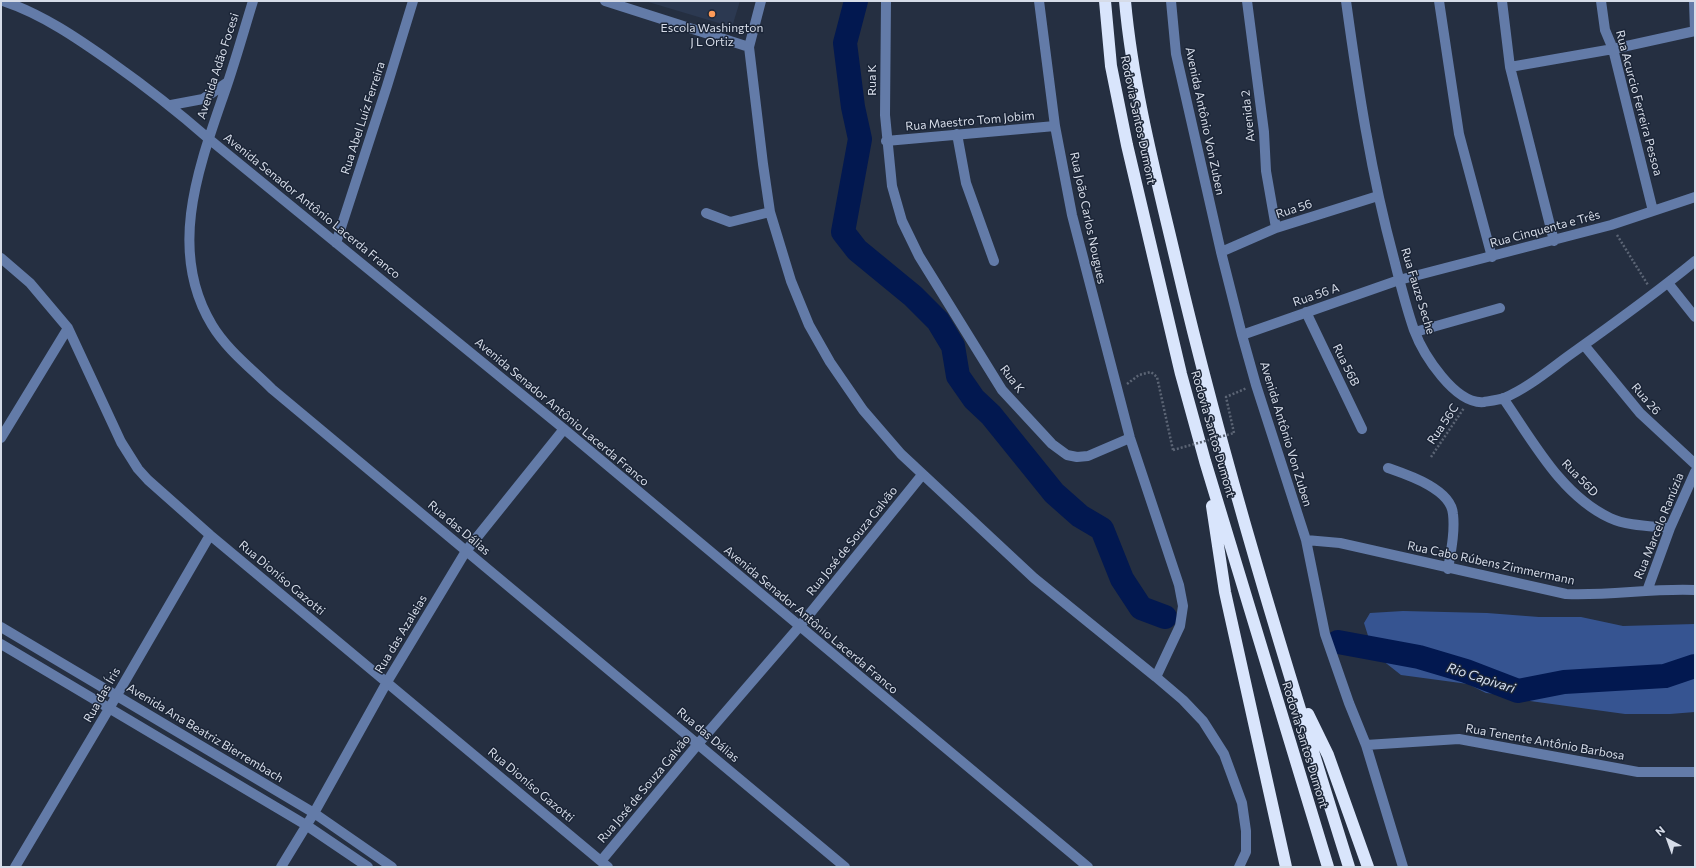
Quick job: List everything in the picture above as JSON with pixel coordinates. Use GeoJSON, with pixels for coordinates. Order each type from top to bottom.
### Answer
{"type":"FeatureCollection","features":[{"type":"Feature","properties":{"kind":"highway","name":"Rodovia Santos Dumont"},"geometry":{"type":"LineString","coordinates":[[1105,1],[1111,66],[1127,145],[1181,374],[1205,461],[1328,867]]}},
{"type":"Feature","properties":{"kind":"highway","name":"Rodovia Santos Dumont"},"geometry":{"type":"LineString","coordinates":[[1125,1],[1128,31],[1152,156],[1185,298],[1224,453],[1286,665],[1349,867]]}},
{"type":"Feature","properties":{"kind":"highway"},"geometry":{"type":"LineString","coordinates":[[1205,461],[1225,592],[1286,867]]}},
{"type":"Feature","properties":{"kind":"highway"},"geometry":{"type":"LineString","coordinates":[[1286,665],[1328,755],[1368,867]]}},
{"type":"Feature","properties":{"kind":"street","name":"Avenida Senador Antônio Lacerda Franco"},"geometry":{"type":"LineString","coordinates":[[3,1],[59,28],[92,49],[171,105],[209,139],[564,429],[799,627],[1088,867]]}},
{"type":"Feature","properties":{"kind":"street","name":"Avenida Adão Focesi"},"geometry":{"type":"LineString","coordinates":[[209,139],[253,1]]}},
{"type":"Feature","properties":{"kind":"street","name":"Rua Abel Luíz Ferreira"},"geometry":{"type":"LineString","coordinates":[[336,243],[413,1]]}},
{"type":"Feature","properties":{"kind":"street"},"geometry":{"type":"LineString","coordinates":[[605,1],[750,47]]}},
{"type":"Feature","properties":{"kind":"street"},"geometry":{"type":"LineString","coordinates":[[761,1],[750,47],[763,164],[770,212],[791,281],[808,325],[830,362],[863,410],[901,454],[1034,578],[1156,677],[1183,700],[1203,721],[1224,754],[1242,803],[1246,831],[1246,852],[1239,867]]}},
{"type":"Feature","properties":{"kind":"street","name":"Rua K"},"geometry":{"type":"LineString","coordinates":[[886,1],[886,141],[892,186],[902,221],[919,256],[1002,390],[1052,444],[1067,455],[1077,457],[1088,456],[1130,438]]}},
{"type":"Feature","properties":{"kind":"street","name":"Rua João Carlos Nougues"},"geometry":{"type":"LineString","coordinates":[[1039,1],[1055,126],[1072,215],[1130,438]]}},
{"type":"Feature","properties":{"kind":"street","name":"Avenida Antônio Von Zuben"},"geometry":{"type":"LineString","coordinates":[[1170,1],[1176,54],[1221,252],[1242,335],[1256,385],[1306,540],[1325,634],[1349,703],[1366,745],[1403,867]]}},
{"type":"Feature","properties":{"kind":"street","name":"Avenida 2"},"geometry":{"type":"LineString","coordinates":[[1247,1],[1264,132],[1266,171],[1276,228]]}},
{"type":"Feature","properties":{"kind":"street","name":"Rua Fauze Seche"},"geometry":{"type":"LineString","coordinates":[[1346,1],[1358,89],[1378,196],[1399,280],[1415,332],[1429,358],[1443,378],[1454,390],[1469,401]]}},
{"type":"Feature","properties":{"kind":"street"},"geometry":{"type":"LineString","coordinates":[[1439,1],[1459,134],[1492,257]]}},
{"type":"Feature","properties":{"kind":"street"},"geometry":{"type":"LineString","coordinates":[[1502,1],[1510,67],[1554,241]]}},
{"type":"Feature","properties":{"kind":"street","name":"Rua Acurcio Ferreira Pessoa"},"geometry":{"type":"LineString","coordinates":[[1602,1],[1606,30],[1613,49],[1653,211]]}},
{"type":"Feature","properties":{"kind":"street"},"geometry":{"type":"LineString","coordinates":[[1510,67],[1613,49],[1695,31],[1694,1]]}},
{"type":"Feature","properties":{"kind":"street"},"geometry":{"type":"LineString","coordinates":[[171,105],[203,99],[228,82]]}},
{"type":"Feature","properties":{"kind":"street","name":"Rua Maestro Tom Jobim"},"geometry":{"type":"LineString","coordinates":[[886,141],[1055,126]]}},
{"type":"Feature","properties":{"kind":"street"},"geometry":{"type":"LineString","coordinates":[[956,134],[966,183],[994,261]]}},
{"type":"Feature","properties":{"kind":"street","name":"Rua das Dálias"},"geometry":{"type":"LineString","coordinates":[[209,139],[193,195],[188,232],[189,255],[203,306],[212,326],[234,353],[272,389],[845,867]]}},
{"type":"Feature","properties":{"kind":"street","name":"Rua 56"},"geometry":{"type":"LineString","coordinates":[[1221,252],[1276,228],[1378,196]]}},
{"type":"Feature","properties":{"kind":"street","name":"Rua Cinquenta e Três"},"geometry":{"type":"LineString","coordinates":[[1399,280],[1612,225],[1695,197]]}},
{"type":"Feature","properties":{"kind":"street"},"geometry":{"type":"LineString","coordinates":[[706,213],[730,222],[770,212]]}},
{"type":"Feature","properties":{"kind":"street","name":"Rua Dioníso Gazotti"},"geometry":{"type":"LineString","coordinates":[[1,258],[30,283],[68,328],[121,442],[138,469],[148,480],[210,535],[605,864]]}},
{"type":"Feature","properties":{"kind":"street"},"geometry":{"type":"LineString","coordinates":[[1469,401],[1482,402],[1503,398],[1531,382],[1584,345],[1668,283],[1695,261]]}},
{"type":"Feature","properties":{"kind":"street","name":"Rua 56 A"},"geometry":{"type":"LineString","coordinates":[[1242,335],[1399,280]]}},
{"type":"Feature","properties":{"kind":"street"},"geometry":{"type":"LineString","coordinates":[[1668,283],[1695,316]]}},
{"type":"Feature","properties":{"kind":"street"},"geometry":{"type":"LineString","coordinates":[[1415,332],[1500,308]]}},
{"type":"Feature","properties":{"kind":"street","name":"Rua 56B"},"geometry":{"type":"LineString","coordinates":[[1306,312],[1362,429]]}},
{"type":"Feature","properties":{"kind":"street"},"geometry":{"type":"LineString","coordinates":[[1,438],[68,328]]}},
{"type":"Feature","properties":{"kind":"street","name":"Rua 26"},"geometry":{"type":"LineString","coordinates":[[1584,345],[1640,413],[1695,464]]}},
{"type":"Feature","properties":{"kind":"street","name":"Rua 56D"},"geometry":{"type":"LineString","coordinates":[[1503,398],[1562,480],[1588,506],[1611,519],[1634,524],[1670,528]]}},
{"type":"Feature","properties":{"kind":"street","name":"Rua das Azaleias"},"geometry":{"type":"LineString","coordinates":[[281,867],[314,813],[387,682],[466,551],[564,429]]}},
{"type":"Feature","properties":{"kind":"street"},"geometry":{"type":"LineString","coordinates":[[1130,438],[1180,585],[1183,606],[1180,626],[1156,677]]}},
{"type":"Feature","properties":{"kind":"street"},"geometry":{"type":"LineString","coordinates":[[1388,468],[1419,479],[1444,496],[1449,504],[1453,512],[1453,529],[1448,569]]}},
{"type":"Feature","properties":{"kind":"street","name":"Rua Marcelo Ranúzia"},"geometry":{"type":"LineString","coordinates":[[1648,591],[1670,528],[1695,472]]}},
{"type":"Feature","properties":{"kind":"street","name":"Rua José de Souza Galvão"},"geometry":{"type":"LineString","coordinates":[[605,864],[698,744],[799,627],[922,475]]}},
{"type":"Feature","properties":{"kind":"street","name":"Rua das Íris"},"geometry":{"type":"LineString","coordinates":[[14,867],[117,696],[210,535]]}},
{"type":"Feature","properties":{"kind":"street","name":"Rua Cabo Rúbens Zimmermann"},"geometry":{"type":"LineString","coordinates":[[1306,540],[1340,543],[1448,569],[1566,594],[1596,595],[1648,591],[1695,590]]}},
{"type":"Feature","properties":{"kind":"street","name":"Avenida Ana Beatriz Bierrembach"},"geometry":{"type":"LineString","coordinates":[[1,627],[314,813],[392,867]]}},
{"type":"Feature","properties":{"kind":"street"},"geometry":{"type":"LineString","coordinates":[[1,644],[110,707],[306,825],[368,867]]}},
{"type":"Feature","properties":{"kind":"street","name":"Rua Tenente Antônio Barbosa"},"geometry":{"type":"LineString","coordinates":[[1366,745],[1459,739],[1638,772],[1695,772]]}},
{"type":"Feature","properties":{"kind":"path"},"geometry":{"type":"LineString","coordinates":[[1612,225],[1653,294]]}},
{"type":"Feature","properties":{"kind":"path"},"geometry":{"type":"LineString","coordinates":[[1118,392],[1139,375],[1151,372],[1157,378],[1173,450],[1234,433],[1226,397],[1256,385]]}},
{"type":"Feature","properties":{"kind":"path","name":"Rua 56C"},"geometry":{"type":"LineString","coordinates":[[1431,457],[1469,401]]}},
{"type":"Feature","properties":{"kind":"shaded area","name":"Escola Washington J L Ortiz"},"geometry":{"type":"Polygon","coordinates":[[[645,1],[740,1],[732,27],[645,1]]]}},
{"type":"Feature","properties":{"kind":"shaded area"},"geometry":{"type":"Polygon","coordinates":[[[1403,611],[1487,613],[1539,617],[1581,617],[1623,626],[1695,624],[1695,712],[1670,714],[1625,714],[1530,701],[1508,695],[1486,693],[1468,684],[1401,675],[1382,660],[1370,642],[1364,623],[1370,613],[1403,611]]]}},
{"type":"Feature","properties":{"kind":"waterway"},"geometry":{"type":"LineString","coordinates":[[856,1],[845,43],[853,107],[860,139],[843,232],[857,250],[913,296],[938,321],[953,346],[958,376],[974,399],[991,415],[1054,493],[1080,516],[1102,529],[1122,579],[1141,608],[1165,617]]}},
{"type":"Feature","properties":{"kind":"waterway","name":"Rio Capivari"},"geometry":{"type":"LineString","coordinates":[[1338,642],[1419,657],[1466,671],[1518,691],[1564,682],[1665,676],[1695,666]]}},
{"type":"Feature","properties":{"kind":"place","name":"Escola Washington J L Ortiz"},"geometry":{"type":"Point","coordinates":[712,14]}}]}
